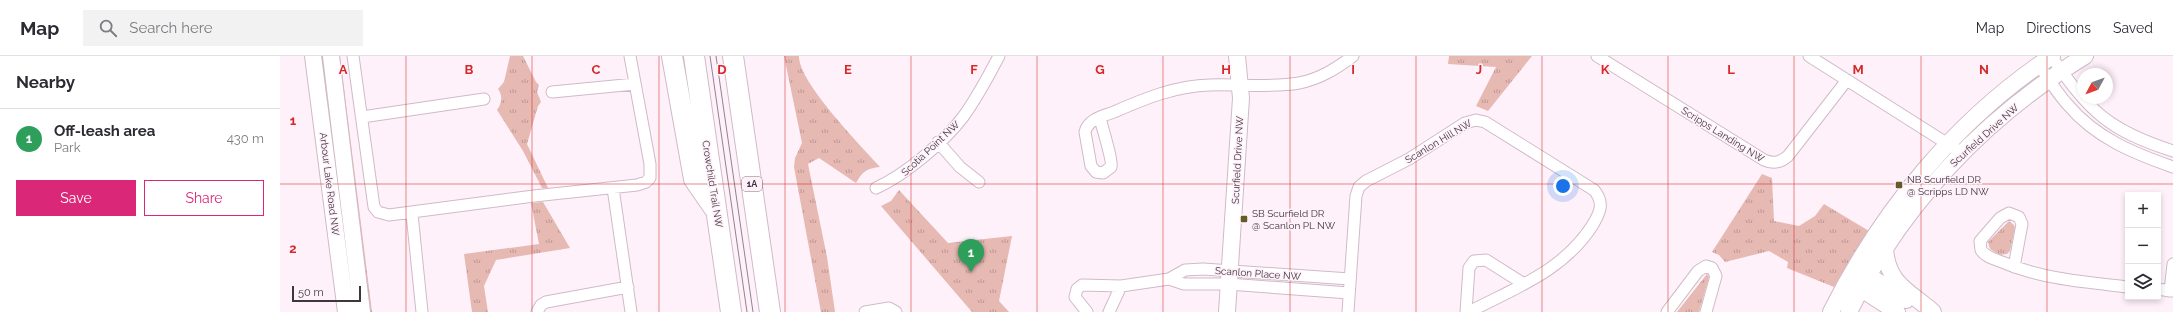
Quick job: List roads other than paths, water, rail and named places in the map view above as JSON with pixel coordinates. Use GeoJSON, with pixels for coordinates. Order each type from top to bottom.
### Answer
{"type":"FeatureCollection","features":[{"type":"Feature","properties":{"kind":"highway"},"geometry":{"type":"LineString","coordinates":[[672,56],[694,179],[717,213]]}},
{"type":"Feature","properties":{"kind":"highway","name":"Crowchild Trail NW"},"geometry":{"type":"LineString","coordinates":[[694,56],[731,312]]}},
{"type":"Feature","properties":{"kind":"highway","name":"1A"},"geometry":{"type":"LineString","coordinates":[[734,56],[770,312]]}},
{"type":"Feature","properties":{"kind":"street","name":"Arbour Lake Road NW"},"geometry":{"type":"LineString","coordinates":[[313,56],[346,312]]}},
{"type":"Feature","properties":{"kind":"street","name":"Arbour Lake Road NW"},"geometry":{"type":"LineString","coordinates":[[331,56],[362,312]]}},
{"type":"Feature","properties":{"kind":"street"},"geometry":{"type":"LineString","coordinates":[[353,56],[374,207],[383,215],[412,214],[534,196],[637,185],[646,182],[650,178],[650,164],[630,56]]}},
{"type":"Feature","properties":{"kind":"street","name":"Scotia Point NW"},"geometry":{"type":"LineString","coordinates":[[876,188],[903,173],[962,118],[999,56]]}},
{"type":"Feature","properties":{"kind":"street","name":"Scurfield Drive NW"},"geometry":{"type":"LineString","coordinates":[[1227,312],[1240,86],[1237,56]]}},
{"type":"Feature","properties":{"kind":"street"},"geometry":{"type":"LineString","coordinates":[[1100,118],[1169,90],[1210,85],[1279,86],[1300,83],[1332,71],[1353,56]]}},
{"type":"Feature","properties":{"kind":"street","name":"Scripps Landing NW"},"geometry":{"type":"LineString","coordinates":[[1597,56],[1764,160],[1773,163],[1782,161],[1788,156],[1847,80]]}},
{"type":"Feature","properties":{"kind":"street"},"geometry":{"type":"LineString","coordinates":[[1809,56],[1962,153]]}},
{"type":"Feature","properties":{"kind":"street","name":"Scurfield Drive NW"},"geometry":{"type":"LineString","coordinates":[[1831,312],[1858,278],[1885,248],[1921,198],[1962,153],[1999,118],[2055,75],[2085,56]]}},
{"type":"Feature","properties":{"kind":"street"},"geometry":{"type":"LineString","coordinates":[[2047,59],[2067,105],[2080,118],[2110,142],[2141,156],[2173,167]]}},
{"type":"Feature","properties":{"kind":"street","name":"Scurfield Drive NW"},"geometry":{"type":"LineString","coordinates":[[1849,312],[1858,278],[1877,233],[1910,187],[1947,143],[1988,104],[2047,59]]}},
{"type":"Feature","properties":{"kind":"street"},"geometry":{"type":"LineString","coordinates":[[2055,75],[2085,103],[2118,129],[2142,141],[2173,151]]}},
{"type":"Feature","properties":{"kind":"street"},"geometry":{"type":"LineString","coordinates":[[552,92],[635,84]]}},
{"type":"Feature","properties":{"kind":"street"},"geometry":{"type":"LineString","coordinates":[[362,117],[484,99]]}},
{"type":"Feature","properties":{"kind":"street","name":"Scanlon Hill NW"},"geometry":{"type":"LineString","coordinates":[[1348,312],[1356,196],[1362,184],[1410,159],[1465,123],[1476,120],[1485,122],[1594,190],[1600,200],[1601,210],[1598,217],[1573,252],[1550,269],[1524,284],[1467,312],[1469,268],[1474,261],[1486,260],[1524,284]]}},
{"type":"Feature","properties":{"kind":"street"},"geometry":{"type":"LineString","coordinates":[[2110,142],[2118,129]]}},
{"type":"Feature","properties":{"kind":"street"},"geometry":{"type":"LineString","coordinates":[[938,142],[960,167],[979,182]]}},
{"type":"Feature","properties":{"kind":"street"},"geometry":{"type":"LineString","coordinates":[[613,188],[632,312]]}},
{"type":"Feature","properties":{"kind":"street"},"geometry":{"type":"LineString","coordinates":[[2014,267],[2022,224],[2019,217],[2009,213],[2003,216],[1982,238],[1980,247],[1985,255],[2014,267],[2047,277],[2125,286]]}},
{"type":"Feature","properties":{"kind":"street"},"geometry":{"type":"LineString","coordinates":[[412,214],[422,312]]}},
{"type":"Feature","properties":{"kind":"street"},"geometry":{"type":"LineString","coordinates":[[1885,248],[1888,270],[1896,281],[1906,293],[1933,312]]}},
{"type":"Feature","properties":{"kind":"street"},"geometry":{"type":"LineString","coordinates":[[2161,289],[2172,291],[2173,264]]}},
{"type":"Feature","properties":{"kind":"street"},"geometry":{"type":"LineString","coordinates":[[1667,312],[1698,271],[1706,266],[1712,268],[1716,276],[1706,312]]}},
{"type":"Feature","properties":{"kind":"street","name":"Scanlon Place NW"},"geometry":{"type":"LineString","coordinates":[[1087,312],[1076,297],[1079,287],[1086,284],[1121,286],[1169,279],[1185,270],[1349,293]]}},
{"type":"Feature","properties":{"kind":"street","name":"Scanlon Place NW"},"geometry":{"type":"LineString","coordinates":[[1229,277],[1350,279]]}},
{"type":"Feature","properties":{"kind":"street"},"geometry":{"type":"LineString","coordinates":[[1858,278],[1897,312]]}},
{"type":"Feature","properties":{"kind":"street"},"geometry":{"type":"LineString","coordinates":[[1858,278],[1926,312]]}},
{"type":"Feature","properties":{"kind":"street"},"geometry":{"type":"LineString","coordinates":[[1110,312],[1121,286]]}},
{"type":"Feature","properties":{"kind":"street"},"geometry":{"type":"LineString","coordinates":[[537,312],[541,305],[546,302],[628,287]]}},
{"type":"Feature","properties":{"kind":"street"},"geometry":{"type":"LineString","coordinates":[[865,312],[889,308],[896,312]]}},
{"type":"Feature","properties":{"kind":"tram line"},"geometry":{"type":"LineString","coordinates":[[710,56],[747,312]]}},
{"type":"Feature","properties":{"kind":"tram line"},"geometry":{"type":"LineString","coordinates":[[716,56],[753,312]]}},
{"type":"Feature","properties":{"kind":"place","name":"NB Scurfield DR @ Scripps LD NW"},"geometry":{"type":"Point","coordinates":[1899,185]}},
{"type":"Feature","properties":{"kind":"place","name":"SB Scurfield DR @ Scanlon PL NW"},"geometry":{"type":"Point","coordinates":[1244,219]}},
{"type":"Feature","properties":{"kind":"place","name":"Off-leash area"},"geometry":{"type":"Point","coordinates":[971,272]}}]}
